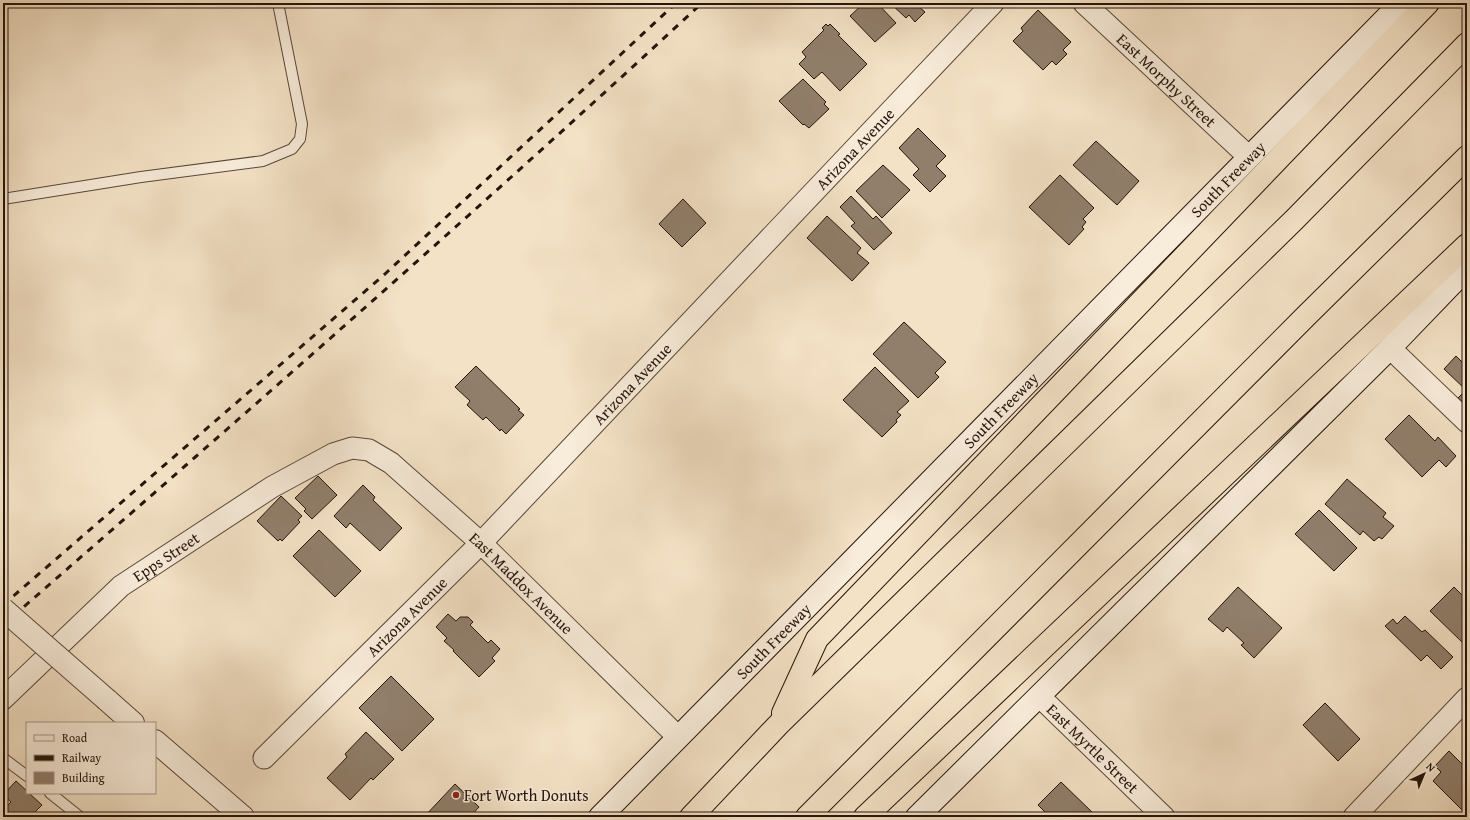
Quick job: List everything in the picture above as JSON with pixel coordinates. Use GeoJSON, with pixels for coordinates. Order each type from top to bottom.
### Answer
{"type":"FeatureCollection","features":[{"type":"Feature","properties":{"kind":"highway"},"geometry":{"type":"LineString","coordinates":[[778,725],[817,639],[1428,3]]}},
{"type":"Feature","properties":{"kind":"highway"},"geometry":{"type":"LineString","coordinates":[[691,817],[778,725],[1284,230],[1467,44]]}},
{"type":"Feature","properties":{"kind":"highway"},"geometry":{"type":"LineString","coordinates":[[807,817],[1306,316],[1467,157]]}},
{"type":"Feature","properties":{"kind":"highway"},"geometry":{"type":"LineString","coordinates":[[865,817],[1467,245]]}},
{"type":"Feature","properties":{"kind":"main road","name":"South Freeway"},"geometry":{"type":"LineString","coordinates":[[600,817],[1401,3]]}},
{"type":"Feature","properties":{"kind":"main road"},"geometry":{"type":"LineString","coordinates":[[917,817],[1390,348],[1467,268]]}},
{"type":"Feature","properties":{"kind":"main road"},"geometry":{"type":"LineString","coordinates":[[3,609],[132,722]]}},
{"type":"Feature","properties":{"kind":"main road"},"geometry":{"type":"LineString","coordinates":[[156,743],[244,817]]}},
{"type":"Feature","properties":{"kind":"street","name":"Arizona Avenue"},"geometry":{"type":"LineString","coordinates":[[264,758],[481,543],[993,3]]}},
{"type":"Feature","properties":{"kind":"street","name":"East Morphy Street"},"geometry":{"type":"LineString","coordinates":[[1084,3],[1249,157]]}},
{"type":"Feature","properties":{"kind":"street"},"geometry":{"type":"LineString","coordinates":[[1390,348],[1467,422]]}},
{"type":"Feature","properties":{"kind":"street","name":"East Maddox Avenue"},"geometry":{"type":"LineString","coordinates":[[352,448],[369,450],[391,463],[481,543],[678,738]]}},
{"type":"Feature","properties":{"kind":"street","name":"Epps Street"},"geometry":{"type":"LineString","coordinates":[[3,698],[121,586],[272,487],[333,454],[352,448]]}},
{"type":"Feature","properties":{"kind":"street","name":"East Myrtle Street"},"geometry":{"type":"LineString","coordinates":[[1039,696],[1164,817]]}},
{"type":"Feature","properties":{"kind":"street"},"geometry":{"type":"LineString","coordinates":[[1354,817],[1467,698]]}},
{"type":"Feature","properties":{"kind":"lane"},"geometry":{"type":"LineString","coordinates":[[3,198],[263,161],[292,149],[300,139],[302,124],[278,3]]}},
{"type":"Feature","properties":{"kind":"lane"},"geometry":{"type":"LineString","coordinates":[[3,758],[26,775]]}},
{"type":"Feature","properties":{"kind":"lane"},"geometry":{"type":"LineString","coordinates":[[51,794],[80,817]]}},
{"type":"Feature","properties":{"kind":"building"},"geometry":{"type":"Polygon","coordinates":[[[864,3],[877,3],[896,23],[875,42],[850,16],[864,3]]]}},
{"type":"Feature","properties":{"kind":"building"},"geometry":{"type":"Polygon","coordinates":[[[890,3],[923,3],[919,7],[925,12],[915,22],[909,15],[906,18],[890,3]]]}},
{"type":"Feature","properties":{"kind":"building"},"geometry":{"type":"Polygon","coordinates":[[[1038,10],[1071,42],[1063,50],[1067,54],[1056,65],[1052,61],[1043,70],[1013,41],[1023,31],[1021,28],[1038,10]]]}},
{"type":"Feature","properties":{"kind":"building"},"geometry":{"type":"Polygon","coordinates":[[[826,24],[828,26],[830,24],[840,34],[838,35],[867,64],[840,91],[822,72],[814,79],[799,64],[806,57],[802,52],[824,30],[822,28],[826,24]]]}},
{"type":"Feature","properties":{"kind":"building"},"geometry":{"type":"Polygon","coordinates":[[[803,79],[826,102],[824,104],[829,109],[809,128],[804,124],[803,125],[779,101],[803,79]]]}},
{"type":"Feature","properties":{"kind":"building"},"geometry":{"type":"Polygon","coordinates":[[[918,128],[946,156],[936,166],[946,176],[930,192],[913,175],[919,169],[899,148],[918,128]]]}},
{"type":"Feature","properties":{"kind":"building"},"geometry":{"type":"Polygon","coordinates":[[[1096,141],[1139,181],[1117,205],[1073,165],[1096,141]]]}},
{"type":"Feature","properties":{"kind":"building"},"geometry":{"type":"Polygon","coordinates":[[[883,165],[910,190],[882,218],[856,191],[883,165]]]}},
{"type":"Feature","properties":{"kind":"building"},"geometry":{"type":"Polygon","coordinates":[[[1060,175],[1094,208],[1083,219],[1086,222],[1082,227],[1084,229],[1069,245],[1029,207],[1060,175]]]}},
{"type":"Feature","properties":{"kind":"building"},"geometry":{"type":"Polygon","coordinates":[[[851,196],[873,219],[876,216],[892,233],[874,250],[851,226],[855,223],[840,207],[851,196]]]}},
{"type":"Feature","properties":{"kind":"building"},"geometry":{"type":"Polygon","coordinates":[[[683,199],[706,223],[682,247],[659,224],[683,199]]]}},
{"type":"Feature","properties":{"kind":"building"},"geometry":{"type":"Polygon","coordinates":[[[827,216],[861,248],[857,253],[869,263],[852,281],[807,238],[827,216]]]}},
{"type":"Feature","properties":{"kind":"building"},"geometry":{"type":"Polygon","coordinates":[[[904,322],[946,362],[935,373],[939,377],[918,398],[873,354],[904,322]]]}},
{"type":"Feature","properties":{"kind":"building"},"geometry":{"type":"Polygon","coordinates":[[[1456,356],[1467,367],[1467,406],[1458,398],[1466,390],[1444,369],[1456,356]]]}},
{"type":"Feature","properties":{"kind":"building"},"geometry":{"type":"Polygon","coordinates":[[[476,366],[520,409],[518,410],[524,415],[506,434],[501,429],[500,431],[486,417],[483,420],[467,405],[470,401],[455,387],[476,366]]]}},
{"type":"Feature","properties":{"kind":"building"},"geometry":{"type":"Polygon","coordinates":[[[875,367],[909,401],[897,412],[901,415],[896,420],[897,422],[882,437],[843,400],[875,367]]]}},
{"type":"Feature","properties":{"kind":"building"},"geometry":{"type":"Polygon","coordinates":[[[1409,415],[1435,441],[1438,437],[1456,456],[1446,467],[1439,460],[1422,477],[1385,439],[1409,415]]]}},
{"type":"Feature","properties":{"kind":"building"},"geometry":{"type":"Polygon","coordinates":[[[318,476],[337,495],[312,519],[304,511],[306,509],[295,498],[318,476]]]}},
{"type":"Feature","properties":{"kind":"building"},"geometry":{"type":"Polygon","coordinates":[[[1347,479],[1386,513],[1383,517],[1394,526],[1382,539],[1379,537],[1374,541],[1363,531],[1360,535],[1325,504],[1347,479]]]}},
{"type":"Feature","properties":{"kind":"building"},"geometry":{"type":"Polygon","coordinates":[[[363,485],[375,497],[373,500],[402,528],[380,551],[350,523],[346,528],[334,516],[363,485]]]}},
{"type":"Feature","properties":{"kind":"building"},"geometry":{"type":"Polygon","coordinates":[[[281,496],[302,516],[298,520],[300,522],[282,541],[280,539],[278,541],[257,521],[281,496]]]}},
{"type":"Feature","properties":{"kind":"building"},"geometry":{"type":"Polygon","coordinates":[[[1319,510],[1357,548],[1334,571],[1295,534],[1319,510]]]}},
{"type":"Feature","properties":{"kind":"building"},"geometry":{"type":"Polygon","coordinates":[[[319,530],[361,571],[335,597],[293,556],[319,530]]]}},
{"type":"Feature","properties":{"kind":"building"},"geometry":{"type":"Polygon","coordinates":[[[1238,587],[1282,628],[1254,658],[1241,645],[1244,643],[1227,627],[1223,632],[1208,619],[1238,587]]]}},
{"type":"Feature","properties":{"kind":"building"},"geometry":{"type":"Polygon","coordinates":[[[1454,587],[1467,600],[1467,641],[1464,644],[1430,611],[1454,587]]]}},
{"type":"Feature","properties":{"kind":"building"},"geometry":{"type":"Polygon","coordinates":[[[448,614],[456,621],[460,617],[468,617],[473,622],[470,625],[488,643],[491,640],[500,649],[492,658],[495,661],[479,677],[444,641],[447,638],[436,627],[448,614]]]}},
{"type":"Feature","properties":{"kind":"building"},"geometry":{"type":"Polygon","coordinates":[[[1405,616],[1422,632],[1425,630],[1453,657],[1441,669],[1427,655],[1421,661],[1385,626],[1393,619],[1397,624],[1405,616]]]}},
{"type":"Feature","properties":{"kind":"building"},"geometry":{"type":"Polygon","coordinates":[[[391,676],[434,719],[402,751],[359,708],[391,676]]]}},
{"type":"Feature","properties":{"kind":"building"},"geometry":{"type":"Polygon","coordinates":[[[1325,703],[1360,739],[1338,761],[1303,725],[1325,703]]]}},
{"type":"Feature","properties":{"kind":"building"},"geometry":{"type":"Polygon","coordinates":[[[366,732],[394,759],[373,780],[371,778],[350,800],[327,778],[347,757],[345,754],[366,732]]]}},
{"type":"Feature","properties":{"kind":"building"},"geometry":{"type":"Polygon","coordinates":[[[1449,751],[1467,769],[1467,815],[1433,781],[1441,772],[1435,766],[1449,751]]]}},
{"type":"Feature","properties":{"kind":"building"},"geometry":{"type":"Polygon","coordinates":[[[16,781],[26,790],[26,794],[30,794],[42,805],[30,817],[3,817],[3,810],[11,802],[3,795],[16,781]]]}},
{"type":"Feature","properties":{"kind":"building"},"geometry":{"type":"Polygon","coordinates":[[[1061,782],[1094,814],[1091,817],[1050,817],[1038,805],[1061,782]]]}},
{"type":"Feature","properties":{"kind":"building","name":"Fort Worth Donuts"},"geometry":{"type":"Polygon","coordinates":[[[455,784],[479,807],[470,817],[424,817],[455,784]]]}},
{"type":"Feature","properties":{"kind":"railway"},"geometry":{"type":"LineString","coordinates":[[3,605],[385,274],[676,3]]}},
{"type":"Feature","properties":{"kind":"railway"},"geometry":{"type":"LineString","coordinates":[[3,625],[442,239],[702,3]]}},
{"type":"Feature","properties":{"kind":"place","name":"Fort Worth Donuts"},"geometry":{"type":"Point","coordinates":[456,795]}}]}
